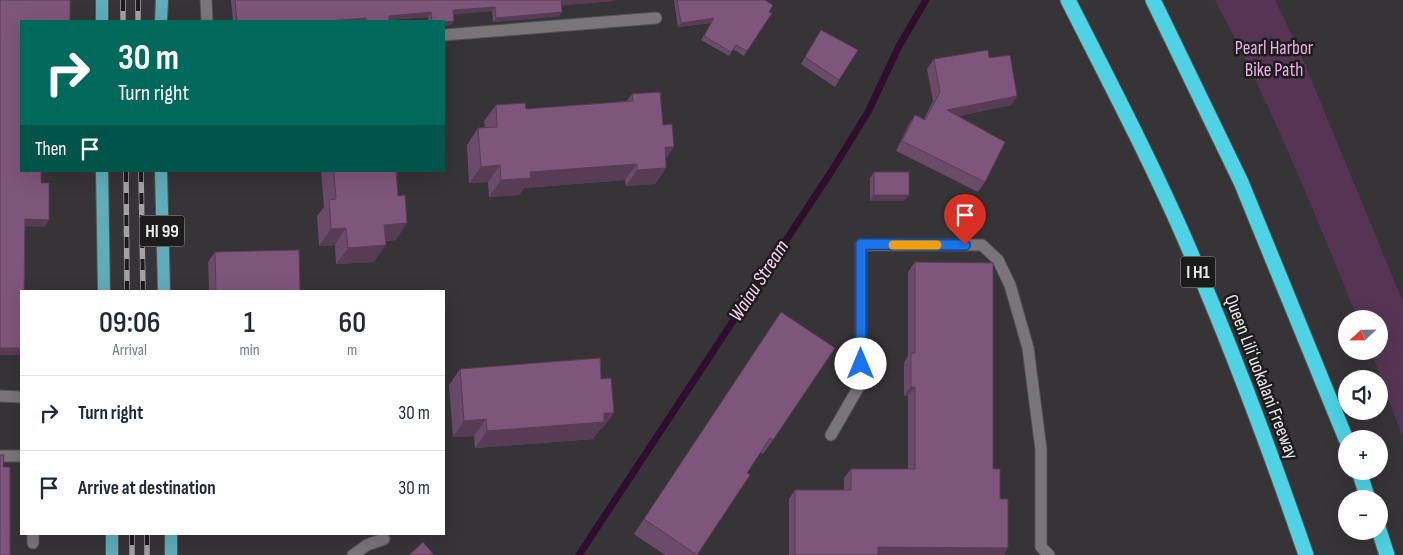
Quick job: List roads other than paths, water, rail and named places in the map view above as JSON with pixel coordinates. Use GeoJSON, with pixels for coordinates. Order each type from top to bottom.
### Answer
{"type":"FeatureCollection","features":[{"type":"Feature","properties":{"kind":"highway","name":"Queen Liliʻuokalani Freeway"},"geometry":{"type":"LineString","coordinates":[[1068,0],[1122,105],[1187,244],[1241,379],[1306,555]]}},
{"type":"Feature","properties":{"kind":"highway"},"geometry":{"type":"LineString","coordinates":[[1153,0],[1241,182],[1342,430]]}},
{"type":"Feature","properties":{"kind":"highway"},"geometry":{"type":"LineString","coordinates":[[1382,540],[1387,555]]}},
{"type":"Feature","properties":{"kind":"main road"},"geometry":{"type":"LineString","coordinates":[[102,0],[102,20]]}},
{"type":"Feature","properties":{"kind":"main road"},"geometry":{"type":"LineString","coordinates":[[161,20],[162,0]]}},
{"type":"Feature","properties":{"kind":"main road"},"geometry":{"type":"LineString","coordinates":[[102,172],[104,290]]}},
{"type":"Feature","properties":{"kind":"main road","name":"HI 99"},"geometry":{"type":"LineString","coordinates":[[161,172],[164,290]]}},
{"type":"Feature","properties":{"kind":"main road"},"geometry":{"type":"LineString","coordinates":[[112,535],[112,555]]}},
{"type":"Feature","properties":{"kind":"main road"},"geometry":{"type":"LineString","coordinates":[[171,535],[172,555]]}},
{"type":"Feature","properties":{"kind":"lane"},"geometry":{"type":"LineString","coordinates":[[206,0],[207,20]]}},
{"type":"Feature","properties":{"kind":"lane"},"geometry":{"type":"LineString","coordinates":[[445,34],[656,18]]}},
{"type":"Feature","properties":{"kind":"lane"},"geometry":{"type":"LineString","coordinates":[[831,435],[861,383],[861,244],[982,245],[998,260],[1010,285],[1028,348],[1041,449],[1041,547],[1049,555]]}},
{"type":"Feature","properties":{"kind":"lane"},"geometry":{"type":"LineString","coordinates":[[0,396],[20,397]]}},
{"type":"Feature","properties":{"kind":"lane"},"geometry":{"type":"LineString","coordinates":[[0,456],[20,456]]}},
{"type":"Feature","properties":{"kind":"lane"},"geometry":{"type":"LineString","coordinates":[[353,555],[367,546],[384,539]]}},
{"type":"Feature","properties":{"kind":"waterway","name":"Waiau Stream"},"geometry":{"type":"LineString","coordinates":[[579,555],[831,172],[868,112],[899,46],[926,0]]}},
{"type":"Feature","properties":{"kind":"railway"},"geometry":{"type":"LineString","coordinates":[[123,0],[123,20]]}},
{"type":"Feature","properties":{"kind":"railway"},"geometry":{"type":"LineString","coordinates":[[138,0],[138,20]]}},
{"type":"Feature","properties":{"kind":"railway"},"geometry":{"type":"LineString","coordinates":[[126,172],[127,290]]}},
{"type":"Feature","properties":{"kind":"railway"},"geometry":{"type":"LineString","coordinates":[[141,172],[143,290]]}},
{"type":"Feature","properties":{"kind":"railway"},"geometry":{"type":"LineString","coordinates":[[132,535],[132,555]]}},
{"type":"Feature","properties":{"kind":"railway"},"geometry":{"type":"LineString","coordinates":[[147,535],[147,555]]}},
{"type":"Feature","properties":{"kind":"park label","name":"Pearl Harbor Bike Path"},"geometry":{"type":"Point","coordinates":[1274,59]}}]}
